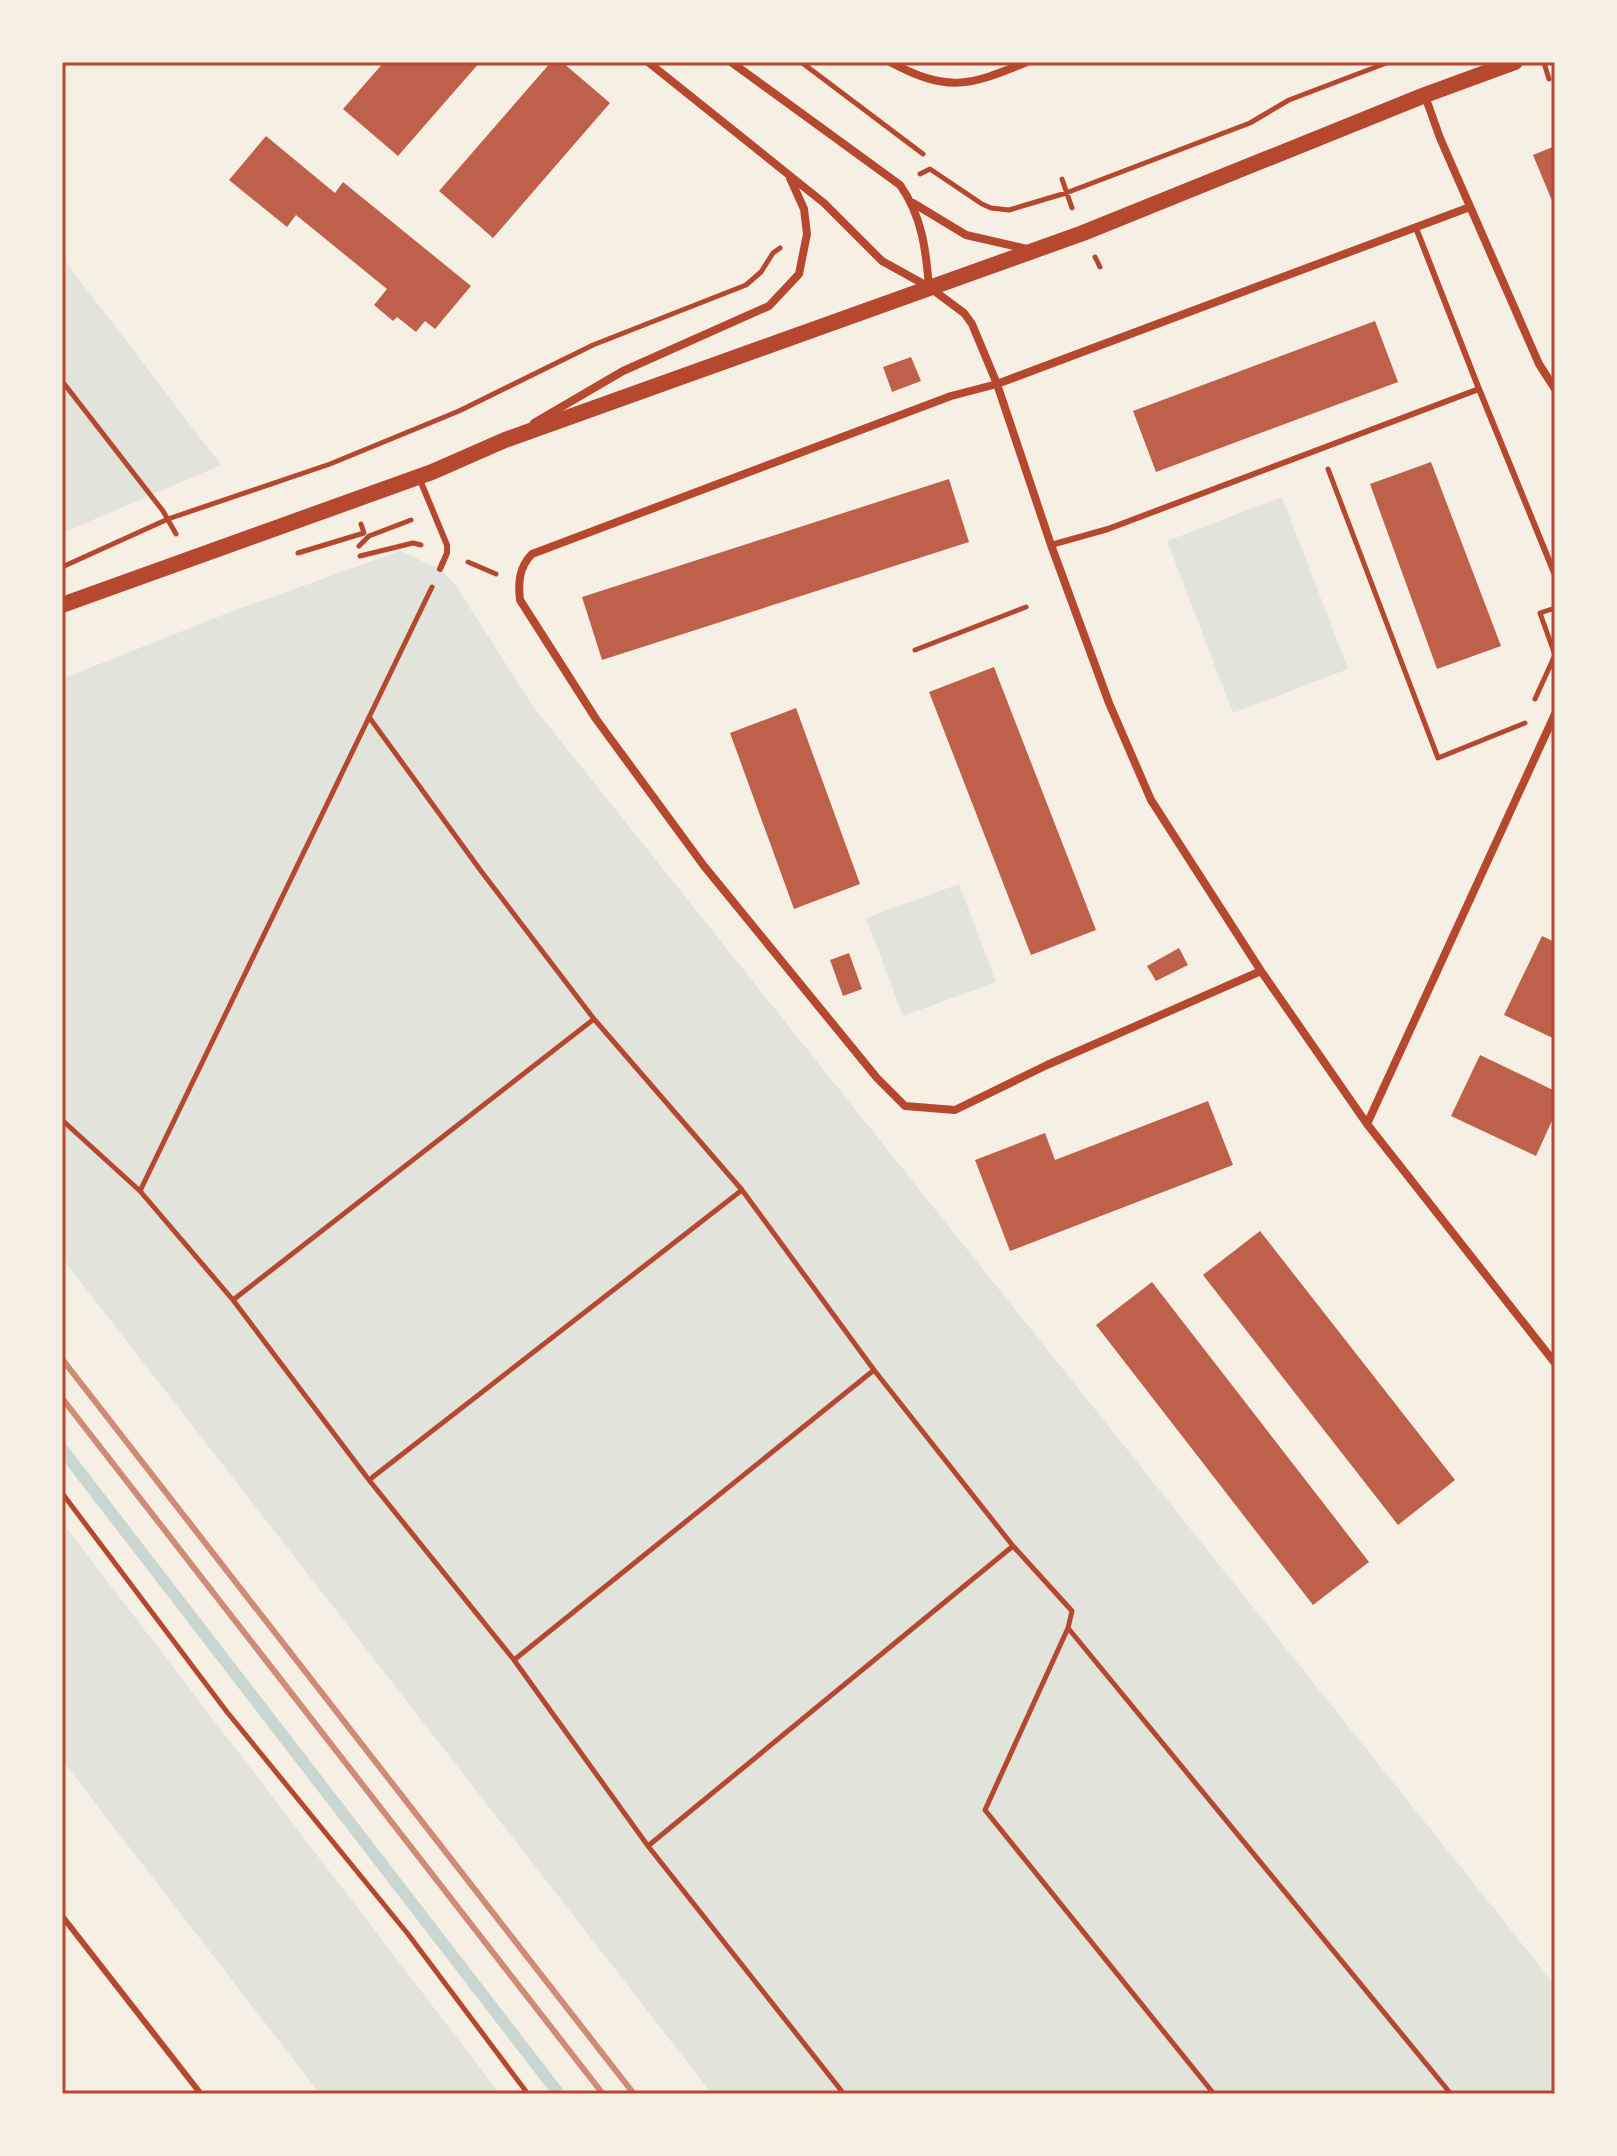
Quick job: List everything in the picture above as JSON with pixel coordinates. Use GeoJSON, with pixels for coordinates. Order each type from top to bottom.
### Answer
{"type":"FeatureCollection","features":[{"type":"Feature","properties":{"kind":"main road"},"geometry":{"type":"LineString","coordinates":[[62,605],[418,477],[505,440],[1083,233],[1425,95],[1515,62]]}},
{"type":"Feature","properties":{"kind":"street"},"geometry":{"type":"LineString","coordinates":[[648,62],[824,203],[882,261],[929,287],[964,313],[972,324],[997,384],[1109,703],[1151,800],[1261,971],[1367,1124],[1555,1363]]}},
{"type":"Feature","properties":{"kind":"street"},"geometry":{"type":"LineString","coordinates":[[731,62],[900,185],[913,203],[926,249],[929,287]]}},
{"type":"Feature","properties":{"kind":"street"},"geometry":{"type":"LineString","coordinates":[[890,62],[934,82],[960,84],[991,77],[1027,62]]}},
{"type":"Feature","properties":{"kind":"street"},"geometry":{"type":"LineString","coordinates":[[1425,95],[1440,138],[1539,364],[1555,389]]}},
{"type":"Feature","properties":{"kind":"street"},"geometry":{"type":"LineString","coordinates":[[505,440],[623,371],[769,306],[799,274],[807,234],[804,209],[790,177]]}},
{"type":"Feature","properties":{"kind":"street"},"geometry":{"type":"LineString","coordinates":[[913,203],[966,235],[1032,250]]}},
{"type":"Feature","properties":{"kind":"street"},"geometry":{"type":"LineString","coordinates":[[1261,971],[1047,1065],[955,1110],[905,1106],[877,1078],[704,866],[596,719],[520,600],[522,568],[532,554],[951,396],[997,384],[1470,207]]}},
{"type":"Feature","properties":{"kind":"street"},"geometry":{"type":"LineString","coordinates":[[1367,1124],[1555,714]]}},
{"type":"Feature","properties":{"kind":"lane"},"geometry":{"type":"LineString","coordinates":[[1416,228],[1555,575]]}},
{"type":"Feature","properties":{"kind":"lane"},"geometry":{"type":"LineString","coordinates":[[1051,545],[1108,529],[1479,389]]}},
{"type":"Feature","properties":{"kind":"lane"},"geometry":{"type":"LineString","coordinates":[[418,477],[447,545],[440,569]]}},
{"type":"Feature","properties":{"kind":"lane"},"geometry":{"type":"LineString","coordinates":[[62,1916],[201,2094]]}},
{"type":"Feature","properties":{"kind":"path"},"geometry":{"type":"LineString","coordinates":[[801,62],[923,154]]}},
{"type":"Feature","properties":{"kind":"path"},"geometry":{"type":"LineString","coordinates":[[1544,62],[1549,79]]}},
{"type":"Feature","properties":{"kind":"path"},"geometry":{"type":"LineString","coordinates":[[62,381],[168,519],[188,558]]}},
{"type":"Feature","properties":{"kind":"path"},"geometry":{"type":"LineString","coordinates":[[1320,450],[1438,758],[1525,723],[1555,655],[1540,613],[1555,608]]}},
{"type":"Feature","properties":{"kind":"path"},"geometry":{"type":"LineString","coordinates":[[62,567],[168,519],[330,464]]}},
{"type":"Feature","properties":{"kind":"path"},"geometry":{"type":"LineString","coordinates":[[359,546],[369,536],[411,520]]}},
{"type":"Feature","properties":{"kind":"path"},"geometry":{"type":"LineString","coordinates":[[140,1191],[440,569]]}},
{"type":"Feature","properties":{"kind":"path"},"geometry":{"type":"LineString","coordinates":[[915,650],[1026,607]]}},
{"type":"Feature","properties":{"kind":"path"},"geometry":{"type":"LineString","coordinates":[[369,717],[594,1019],[742,1190],[874,1370],[1013,1546],[1072,1611],[1068,1628],[985,1810],[1214,2094]]}},
{"type":"Feature","properties":{"kind":"path"},"geometry":{"type":"LineString","coordinates":[[233,1300],[594,1019]]}},
{"type":"Feature","properties":{"kind":"path"},"geometry":{"type":"LineString","coordinates":[[62,1120],[140,1191],[233,1300],[369,1480],[514,1660],[648,1846],[844,2094]]}},
{"type":"Feature","properties":{"kind":"path"},"geometry":{"type":"LineString","coordinates":[[369,1480],[742,1190]]}},
{"type":"Feature","properties":{"kind":"path"},"geometry":{"type":"LineString","coordinates":[[514,1660],[874,1370]]}},
{"type":"Feature","properties":{"kind":"path"},"geometry":{"type":"LineString","coordinates":[[62,1493],[227,1712],[408,1934],[528,2094]]}},
{"type":"Feature","properties":{"kind":"path"},"geometry":{"type":"LineString","coordinates":[[648,1846],[1013,1546]]}},
{"type":"Feature","properties":{"kind":"path"},"geometry":{"type":"LineString","coordinates":[[1068,1628],[1451,2094]]}},
{"type":"Feature","properties":{"kind":"shaded area"},"geometry":{"type":"Polygon","coordinates":[[[62,257],[221,465],[62,533],[62,257]]]}},
{"type":"Feature","properties":{"kind":"shaded area"},"geometry":{"type":"Polygon","coordinates":[[[1282,497],[1348,669],[1233,713],[1167,541],[1282,497]]]}},
{"type":"Feature","properties":{"kind":"shaded area"},"geometry":{"type":"Polygon","coordinates":[[[400,551],[440,569],[454,583],[532,705],[1555,1985],[1555,2094],[712,2094],[62,1258],[62,679],[225,614],[400,551]]]}},
{"type":"Feature","properties":{"kind":"shaded area"},"geometry":{"type":"Polygon","coordinates":[[[959,884],[996,982],[903,1016],[866,918],[959,884]]]}},
{"type":"Feature","properties":{"kind":"shaded area"},"geometry":{"type":"Polygon","coordinates":[[[62,1522],[500,2094],[320,2094],[62,1760],[62,1522]]]}},
{"type":"Feature","properties":{"kind":"building"},"geometry":{"type":"Polygon","coordinates":[[[384,62],[480,62],[398,156],[343,109],[384,62]]]}},
{"type":"Feature","properties":{"kind":"building"},"geometry":{"type":"Polygon","coordinates":[[[551,62],[562,62],[610,103],[493,238],[439,191],[551,62]]]}},
{"type":"Feature","properties":{"kind":"building"},"geometry":{"type":"Polygon","coordinates":[[[266,136],[335,193],[343,182],[471,286],[435,329],[425,321],[416,332],[397,317],[393,321],[374,305],[387,289],[296,215],[287,227],[229,180],[266,136]]]}},
{"type":"Feature","properties":{"kind":"building"},"geometry":{"type":"Polygon","coordinates":[[[1555,146],[1555,208],[1533,155],[1555,146]]]}},
{"type":"Feature","properties":{"kind":"building"},"geometry":{"type":"Polygon","coordinates":[[[1375,321],[1398,382],[1156,472],[1133,411],[1375,321]]]}},
{"type":"Feature","properties":{"kind":"building"},"geometry":{"type":"Polygon","coordinates":[[[911,357],[921,381],[892,392],[883,367],[911,357]]]}},
{"type":"Feature","properties":{"kind":"building"},"geometry":{"type":"Polygon","coordinates":[[[1431,462],[1501,646],[1437,669],[1370,484],[1431,462]]]}},
{"type":"Feature","properties":{"kind":"building"},"geometry":{"type":"Polygon","coordinates":[[[949,479],[969,542],[602,660],[582,597],[949,479]]]}},
{"type":"Feature","properties":{"kind":"building"},"geometry":{"type":"Polygon","coordinates":[[[994,667],[1096,930],[1031,955],[929,692],[994,667]]]}},
{"type":"Feature","properties":{"kind":"building"},"geometry":{"type":"Polygon","coordinates":[[[796,708],[860,884],[794,909],[730,733],[796,708]]]}},
{"type":"Feature","properties":{"kind":"building"},"geometry":{"type":"Polygon","coordinates":[[[1542,936],[1555,942],[1555,1039],[1504,1015],[1542,936]]]}},
{"type":"Feature","properties":{"kind":"building"},"geometry":{"type":"Polygon","coordinates":[[[1179,948],[1188,965],[1156,981],[1147,966],[1179,948]]]}},
{"type":"Feature","properties":{"kind":"building"},"geometry":{"type":"Polygon","coordinates":[[[849,953],[862,989],[843,996],[830,960],[849,953]]]}},
{"type":"Feature","properties":{"kind":"building"},"geometry":{"type":"Polygon","coordinates":[[[1480,1055],[1555,1091],[1555,1114],[1536,1156],[1451,1116],[1480,1055]]]}},
{"type":"Feature","properties":{"kind":"building"},"geometry":{"type":"Polygon","coordinates":[[[1208,1101],[1233,1165],[1010,1251],[975,1160],[1045,1133],[1055,1160],[1208,1101]]]}},
{"type":"Feature","properties":{"kind":"building"},"geometry":{"type":"Polygon","coordinates":[[[1260,1231],[1455,1480],[1398,1525],[1203,1275],[1260,1231]]]}},
{"type":"Feature","properties":{"kind":"building"},"geometry":{"type":"Polygon","coordinates":[[[1152,1282],[1369,1562],[1313,1605],[1096,1325],[1152,1282]]]}},
{"type":"Feature","properties":{"kind":"waterway"},"geometry":{"type":"LineString","coordinates":[[62,1449],[559,2094]]}},
{"type":"Feature","properties":{"kind":"railway"},"geometry":{"type":"LineString","coordinates":[[62,1359],[634,2094]]}},
{"type":"Feature","properties":{"kind":"railway"},"geometry":{"type":"LineString","coordinates":[[62,1398],[603,2094]]}}]}
